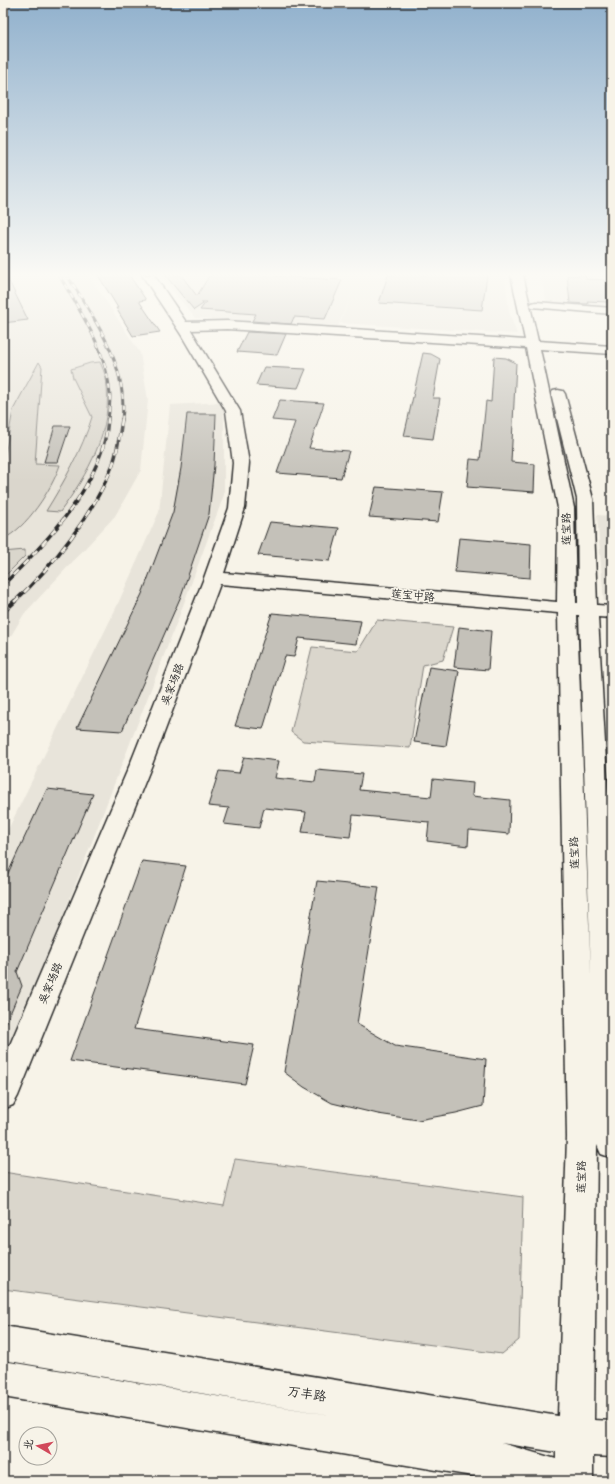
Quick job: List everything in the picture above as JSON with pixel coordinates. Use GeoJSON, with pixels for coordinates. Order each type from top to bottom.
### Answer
{"type":"FeatureCollection","features":[{"type":"Feature","properties":{"kind":"main road","name":"吴家场路"},"geometry":{"type":"LineString","coordinates":[[3,1096],[142,762],[213,578],[237,508],[241,463],[233,411],[193,344]]}},
{"type":"Feature","properties":{"kind":"main road","name":"莲宝路"},"geometry":{"type":"LineString","coordinates":[[532,344],[566,508],[578,609],[612,1144]]}},
{"type":"Feature","properties":{"kind":"main road"},"geometry":{"type":"LineString","coordinates":[[536,344],[612,350]]}},
{"type":"Feature","properties":{"kind":"main road","name":"莲宝路"},"geometry":{"type":"LineString","coordinates":[[556,382],[585,499],[578,609],[582,1137],[579,1331],[574,1481]]}},
{"type":"Feature","properties":{"kind":"main road","name":"莲宝中路"},"geometry":{"type":"LineString","coordinates":[[213,578],[612,612]]}},
{"type":"Feature","properties":{"kind":"main road","name":"万丰路"},"geometry":{"type":"LineString","coordinates":[[3,1343],[575,1437],[612,1439]]}},
{"type":"Feature","properties":{"kind":"main road"},"geometry":{"type":"LineString","coordinates":[[3,1379],[498,1461],[565,1481]]}},
{"type":"Feature","properties":{"kind":"shaded area"},"geometry":{"type":"Polygon","coordinates":[[[3,344],[134,344],[140,353],[148,400],[141,470],[115,516],[24,614],[3,649],[3,344]]]}},
{"type":"Feature","properties":{"kind":"shaded area"},"geometry":{"type":"Polygon","coordinates":[[[39,362],[42,367],[35,464],[60,465],[45,496],[29,518],[12,534],[3,539],[3,467],[13,410],[39,362]]]}},
{"type":"Feature","properties":{"kind":"shaded area"},"geometry":{"type":"Polygon","coordinates":[[[100,362],[106,377],[107,398],[106,416],[96,450],[80,482],[60,512],[46,511],[72,466],[92,417],[73,378],[71,369],[90,363],[100,362]]]}},
{"type":"Feature","properties":{"kind":"shaded area"},"geometry":{"type":"Polygon","coordinates":[[[224,402],[224,495],[178,619],[13,1046],[3,1044],[3,840],[116,608],[159,512],[170,405],[224,402]]]}},
{"type":"Feature","properties":{"kind":"shaded area"},"geometry":{"type":"Polygon","coordinates":[[[597,515],[612,516],[612,602],[604,601],[597,515]]]}},
{"type":"Feature","properties":{"kind":"shaded area"},"geometry":{"type":"Polygon","coordinates":[[[25,550],[25,556],[3,578],[3,552],[25,550]]]}},
{"type":"Feature","properties":{"kind":"shaded area"},"geometry":{"type":"Polygon","coordinates":[[[377,620],[453,627],[443,660],[423,665],[410,748],[303,741],[291,732],[312,647],[358,651],[377,620]]]}},
{"type":"Feature","properties":{"kind":"shaded area"},"geometry":{"type":"Polygon","coordinates":[[[235,1159],[523,1197],[519,1340],[502,1354],[3,1289],[3,1172],[224,1206],[235,1159]]]}},
{"type":"Feature","properties":{"kind":"building"},"geometry":{"type":"Polygon","coordinates":[[[241,344],[282,344],[277,355],[237,352],[241,344]]]}},
{"type":"Feature","properties":{"kind":"building"},"geometry":{"type":"Polygon","coordinates":[[[423,353],[431,354],[440,359],[433,398],[440,398],[433,439],[404,436],[423,353]]]}},
{"type":"Feature","properties":{"kind":"building"},"geometry":{"type":"Polygon","coordinates":[[[494,357],[506,358],[516,363],[511,462],[535,464],[534,492],[467,487],[470,459],[480,460],[486,401],[491,402],[494,357]]]}},
{"type":"Feature","properties":{"kind":"building"},"geometry":{"type":"Polygon","coordinates":[[[264,367],[306,369],[298,388],[256,385],[264,367]]]}},
{"type":"Feature","properties":{"kind":"building"},"geometry":{"type":"Polygon","coordinates":[[[280,400],[324,403],[309,448],[349,451],[341,478],[277,473],[295,422],[272,420],[280,400]]]}},
{"type":"Feature","properties":{"kind":"building"},"geometry":{"type":"Polygon","coordinates":[[[187,414],[216,414],[214,465],[209,514],[181,596],[122,731],[77,728],[142,594],[173,512],[181,468],[187,414]]]}},
{"type":"Feature","properties":{"kind":"building"},"geometry":{"type":"Polygon","coordinates":[[[55,426],[70,426],[58,462],[44,462],[55,426]]]}},
{"type":"Feature","properties":{"kind":"building"},"geometry":{"type":"Polygon","coordinates":[[[376,487],[443,492],[438,522],[369,517],[376,487]]]}},
{"type":"Feature","properties":{"kind":"building"},"geometry":{"type":"Polygon","coordinates":[[[270,522],[339,528],[330,561],[258,555],[270,522]]]}},
{"type":"Feature","properties":{"kind":"building"},"geometry":{"type":"Polygon","coordinates":[[[459,538],[531,544],[530,578],[455,572],[459,538]]]}},
{"type":"Feature","properties":{"kind":"building"},"geometry":{"type":"Polygon","coordinates":[[[272,613],[361,621],[356,644],[299,638],[294,657],[285,656],[263,729],[235,726],[272,613]]]}},
{"type":"Feature","properties":{"kind":"building"},"geometry":{"type":"Polygon","coordinates":[[[459,627],[491,631],[488,670],[454,667],[459,627]]]}},
{"type":"Feature","properties":{"kind":"building"},"geometry":{"type":"Polygon","coordinates":[[[429,667],[459,671],[446,746],[414,742],[429,667]]]}},
{"type":"Feature","properties":{"kind":"building"},"geometry":{"type":"Polygon","coordinates":[[[244,757],[279,761],[275,778],[315,782],[317,770],[362,774],[359,790],[431,797],[433,779],[473,783],[472,796],[510,800],[509,834],[469,830],[468,846],[427,841],[429,822],[353,815],[350,837],[302,832],[306,812],[264,808],[259,828],[224,824],[229,808],[208,806],[219,771],[239,773],[244,757]]]}},
{"type":"Feature","properties":{"kind":"building"},"geometry":{"type":"Polygon","coordinates":[[[47,789],[93,794],[17,972],[22,986],[3,1030],[3,884],[47,789]]]}},
{"type":"Feature","properties":{"kind":"building"},"geometry":{"type":"Polygon","coordinates":[[[142,861],[186,866],[134,1029],[254,1045],[245,1084],[70,1061],[142,861]]]}},
{"type":"Feature","properties":{"kind":"building"},"geometry":{"type":"Polygon","coordinates":[[[317,881],[379,887],[357,1024],[395,1046],[486,1059],[483,1106],[418,1120],[378,1114],[332,1103],[304,1087],[284,1072],[317,881]]]}},
{"type":"Feature","properties":{"kind":"railway"},"geometry":{"type":"LineString","coordinates":[[97,344],[108,378],[110,395],[108,420]]}},
{"type":"Feature","properties":{"kind":"railway"},"geometry":{"type":"LineString","coordinates":[[108,344],[115,362],[120,381],[123,400],[122,420]]}},
{"type":"Feature","properties":{"kind":"railway"},"geometry":{"type":"LineString","coordinates":[[3,585],[54,531],[84,489],[96,466],[104,443],[108,419]]}},
{"type":"Feature","properties":{"kind":"railway"},"geometry":{"type":"LineString","coordinates":[[15,601],[57,556],[84,520],[113,464],[118,447],[122,419]]}},
{"type":"Feature","properties":{"kind":"railway"},"geometry":{"type":"LineString","coordinates":[[3,612],[15,601]]}}]}
